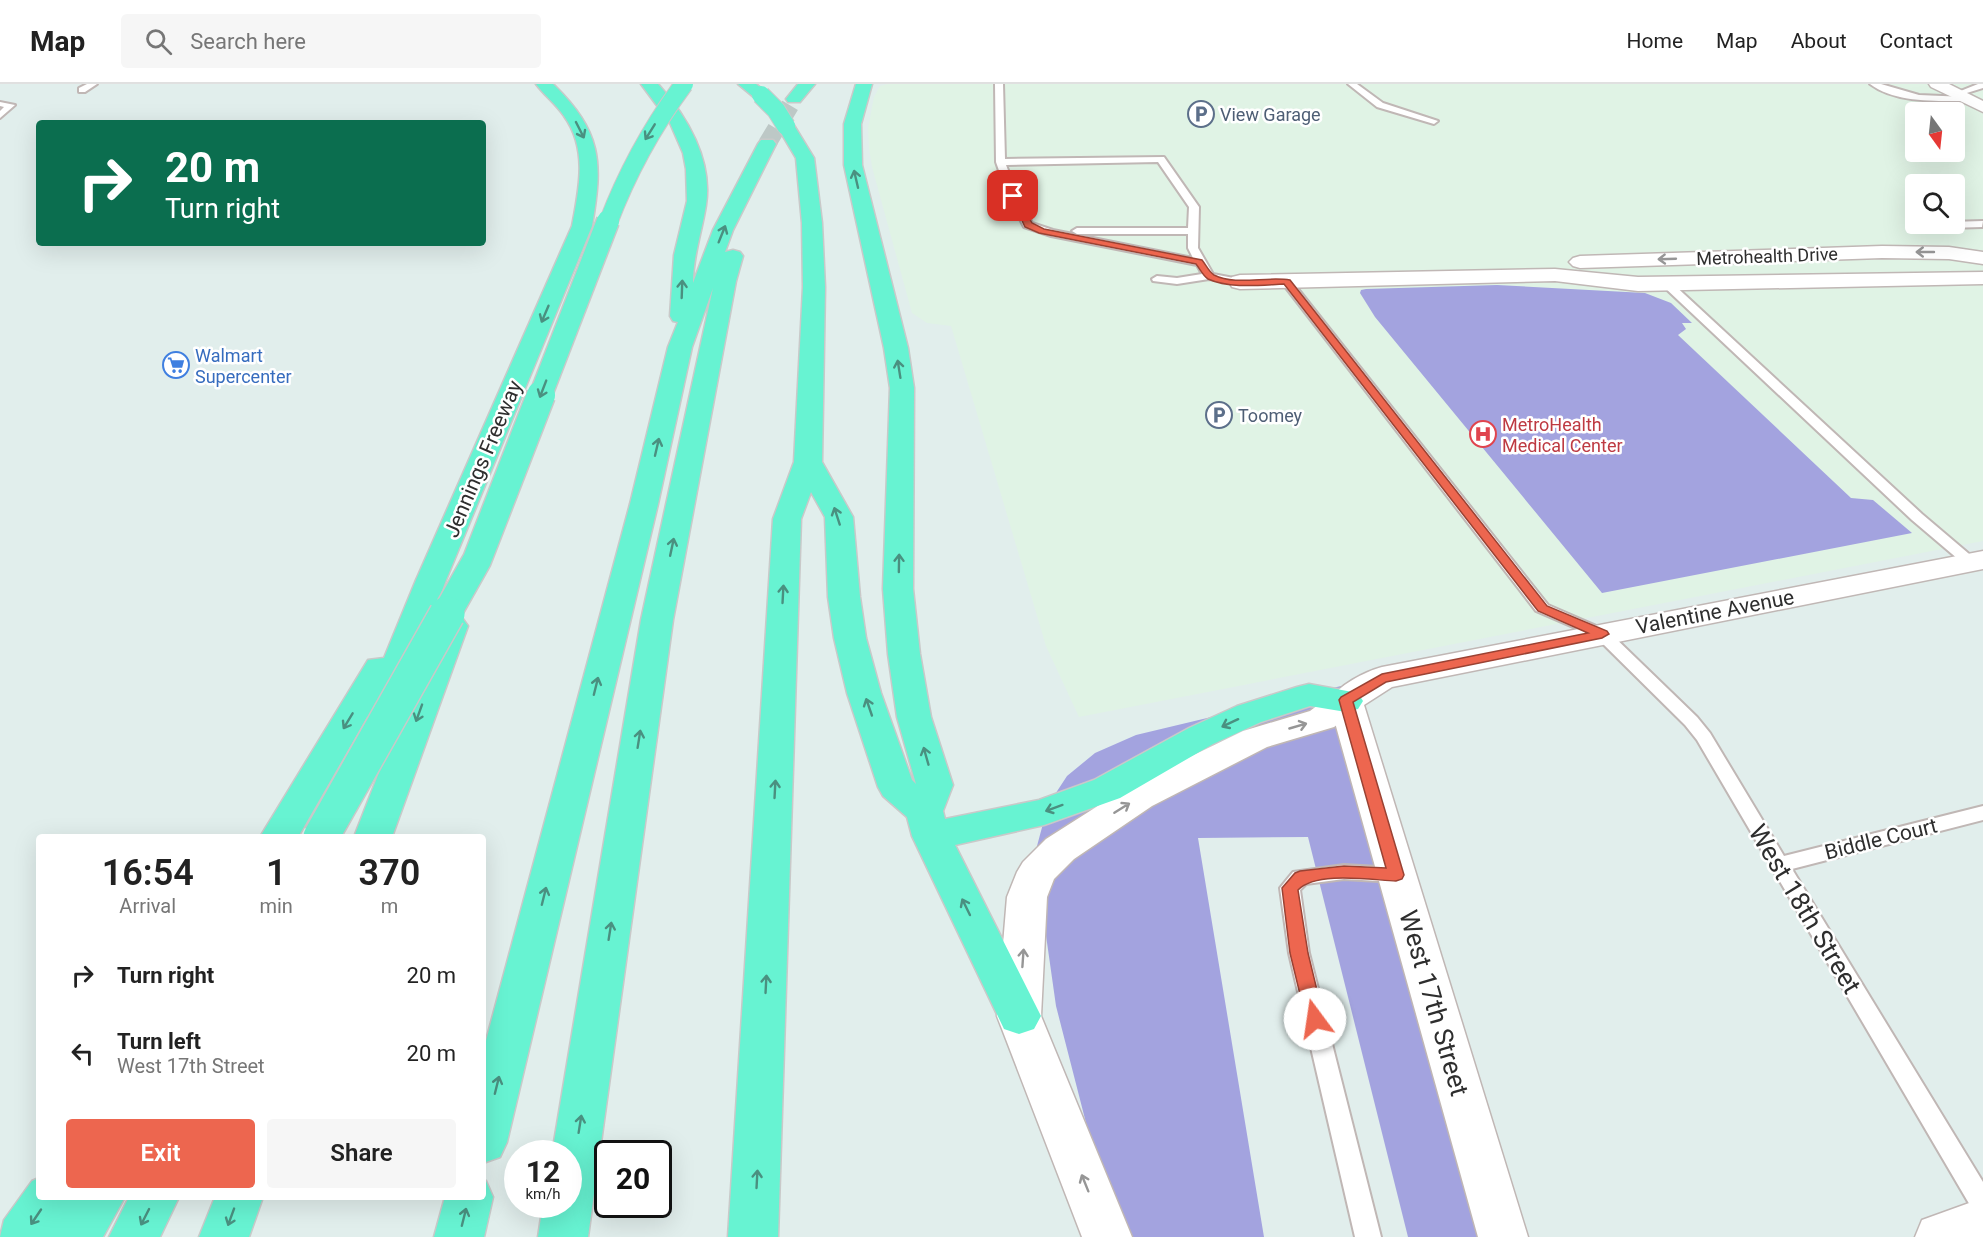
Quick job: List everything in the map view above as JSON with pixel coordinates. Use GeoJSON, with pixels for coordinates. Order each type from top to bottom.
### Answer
{"type":"FeatureCollection","features":[{"type":"Feature","properties":{"kind":"highway","name":"Jennings Freeway"},"geometry":{"type":"LineString","coordinates":[[323,834],[366,744],[431,580],[582,226],[591,183],[589,147],[574,118],[544,84]]}},
{"type":"Feature","properties":{"kind":"highway"},"geometry":{"type":"LineString","coordinates":[[650,84],[663,98],[679,124],[691,150],[697,174],[697,202],[684,253],[680,347]]}},
{"type":"Feature","properties":{"kind":"highway"},"geometry":{"type":"LineString","coordinates":[[374,834],[477,560],[621,189],[640,147],[684,84]]}},
{"type":"Feature","properties":{"kind":"highway"},"geometry":{"type":"LineString","coordinates":[[746,84],[776,110],[805,158],[812,224],[814,287],[808,462],[787,519],[753,1237]]}},
{"type":"Feature","properties":{"kind":"highway"},"geometry":{"type":"LineString","coordinates":[[794,99],[807,84]]}},
{"type":"Feature","properties":{"kind":"highway"},"geometry":{"type":"LineString","coordinates":[[864,84],[859,96],[851,144],[853,165],[896,348],[902,388],[898,589],[904,654],[914,717],[935,785],[928,823]]}},
{"type":"Feature","properties":{"kind":"highway"},"geometry":{"type":"LineString","coordinates":[[486,1130],[644,504],[680,347],[723,231],[767,144]]}},
{"type":"Feature","properties":{"kind":"highway"},"geometry":{"type":"LineString","coordinates":[[578,1140],[657,620],[725,282],[747,213],[739,197]]}},
{"type":"Feature","properties":{"kind":"highway"},"geometry":{"type":"LineString","coordinates":[[808,462],[839,517],[844,597],[850,638],[864,693],[896,787],[928,823],[1019,1016]]}},
{"type":"Feature","properties":{"kind":"highway"},"geometry":{"type":"LineString","coordinates":[[324,834],[477,560]]}},
{"type":"Feature","properties":{"kind":"highway"},"geometry":{"type":"LineString","coordinates":[[281,834],[431,580]]}},
{"type":"Feature","properties":{"kind":"highway"},"geometry":{"type":"LineString","coordinates":[[928,823],[1044,812],[1107,789],[1201,736],[1249,714],[1309,695],[1346,700]]}},
{"type":"Feature","properties":{"kind":"highway"},"geometry":{"type":"LineString","coordinates":[[22,1237],[47,1200]]}},
{"type":"Feature","properties":{"kind":"highway"},"geometry":{"type":"LineString","coordinates":[[75,1237],[99,1200]]}},
{"type":"Feature","properties":{"kind":"highway"},"geometry":{"type":"LineString","coordinates":[[134,1237],[153,1200]]}},
{"type":"Feature","properties":{"kind":"highway"},"geometry":{"type":"LineString","coordinates":[[224,1237],[238,1200]]}},
{"type":"Feature","properties":{"kind":"highway"},"geometry":{"type":"LineString","coordinates":[[459,1237],[468,1200]]}},
{"type":"Feature","properties":{"kind":"highway"},"geometry":{"type":"LineString","coordinates":[[563,1237],[566,1218]]}},
{"type":"Feature","properties":{"kind":"street"},"geometry":{"type":"LineString","coordinates":[[1937,84],[1983,107]]}},
{"type":"Feature","properties":{"kind":"street","name":"Metrohealth Drive"},"geometry":{"type":"LineString","coordinates":[[1555,275],[1582,261],[1882,252],[1949,253],[1983,258]]}},
{"type":"Feature","properties":{"kind":"street","name":"Metrohealth Drive"},"geometry":{"type":"LineString","coordinates":[[1240,282],[1555,275],[1627,283],[1667,284],[1983,278]]}},
{"type":"Feature","properties":{"kind":"street","name":"Valentine Avenue"},"geometry":{"type":"LineString","coordinates":[[1019,1016],[1026,897],[1037,872],[1060,849],[1139,797],[1255,739],[1322,719],[1346,700],[1382,678],[1977,561]]}},
{"type":"Feature","properties":{"kind":"street","name":"West 17th Street"},"geometry":{"type":"LineString","coordinates":[[1346,700],[1503,1237]]}},
{"type":"Feature","properties":{"kind":"street"},"geometry":{"type":"LineString","coordinates":[[1019,1016],[1107,1237]]}},
{"type":"Feature","properties":{"kind":"street"},"geometry":{"type":"LineString","coordinates":[[1940,1237],[1983,1222]]}},
{"type":"Feature","properties":{"kind":"lane"},"geometry":{"type":"LineString","coordinates":[[82,90],[93,84]]}},
{"type":"Feature","properties":{"kind":"lane"},"geometry":{"type":"LineString","coordinates":[[999,84],[1001,162],[1013,196],[1028,225],[1042,231],[1199,262]]}},
{"type":"Feature","properties":{"kind":"lane"},"geometry":{"type":"LineString","coordinates":[[1352,84],[1380,105],[1434,121]]}},
{"type":"Feature","properties":{"kind":"lane"},"geometry":{"type":"LineString","coordinates":[[1874,84],[1893,94],[1935,99],[1961,96],[1983,85]]}},
{"type":"Feature","properties":{"kind":"lane"},"geometry":{"type":"LineString","coordinates":[[0,104],[11,105],[0,115]]}},
{"type":"Feature","properties":{"kind":"lane"},"geometry":{"type":"LineString","coordinates":[[1001,162],[1161,159],[1194,207],[1193,249],[1204,276]]}},
{"type":"Feature","properties":{"kind":"lane"},"geometry":{"type":"LineString","coordinates":[[1965,225],[1982,224]]}},
{"type":"Feature","properties":{"kind":"lane"},"geometry":{"type":"LineString","coordinates":[[1042,231],[1194,231]]}},
{"type":"Feature","properties":{"kind":"lane"},"geometry":{"type":"LineString","coordinates":[[1154,279],[1195,280],[1204,276],[1240,282]]}},
{"type":"Feature","properties":{"kind":"lane"},"geometry":{"type":"LineString","coordinates":[[1287,282],[1542,608],[1602,634]]}},
{"type":"Feature","properties":{"kind":"lane"},"geometry":{"type":"LineString","coordinates":[[1667,284],[1917,517],[1977,561]]}},
{"type":"Feature","properties":{"kind":"lane","name":"West 18th Street"},"geometry":{"type":"LineString","coordinates":[[1602,634],[1691,721],[1704,738],[1983,1204]]}},
{"type":"Feature","properties":{"kind":"lane","name":"Biddle Court"},"geometry":{"type":"LineString","coordinates":[[1779,865],[1983,813]]}},
{"type":"Feature","properties":{"kind":"lane"},"geometry":{"type":"LineString","coordinates":[[1368,1237],[1299,953],[1290,888],[1300,877],[1344,872],[1396,875]]}},
{"type":"Feature","properties":{"kind":"shaded area","name":"MetroHealth Medical Center"},"geometry":{"type":"Polygon","coordinates":[[[888,84],[1983,84],[1983,541],[1079,717],[1046,646],[951,326],[927,323],[912,313],[872,167],[868,128],[874,97],[880,86],[888,84]]]}},
{"type":"Feature","properties":{"kind":"shaded area"},"geometry":{"type":"Polygon","coordinates":[[[1497,285],[1645,293],[1671,303],[1692,323],[1682,323],[1686,329],[1678,335],[1851,498],[1873,500],[1912,533],[1602,593],[1375,317],[1360,293],[1361,290],[1366,289],[1497,285]]]}},
{"type":"Feature","properties":{"kind":"shaded area"},"geometry":{"type":"Polygon","coordinates":[[[1341,686],[1503,1237],[1408,1237],[1308,837],[1198,838],[1264,1237],[1110,1237],[1094,1154],[1056,1006],[1038,879],[1037,846],[1048,805],[1067,776],[1095,753],[1136,735],[1341,686]]]}},
{"type":"Feature","properties":{"kind":"tunnel"},"geometry":{"type":"LineString","coordinates":[[767,144],[794,99]]}},
{"type":"Feature","properties":{"kind":"place","name":"View Garage"},"geometry":{"type":"Point","coordinates":[1201,114]}},
{"type":"Feature","properties":{"kind":"place","name":"Walmart Supercenter"},"geometry":{"type":"Point","coordinates":[176,365]}},
{"type":"Feature","properties":{"kind":"place","name":"Toomey"},"geometry":{"type":"Point","coordinates":[1219,415]}},
{"type":"Feature","properties":{"kind":"place","name":"MetroHealth Medical Center"},"geometry":{"type":"Point","coordinates":[1483,434]}},
{"type":"Feature","properties":{"kind":"route"},"geometry":{"type":"LineString","coordinates":[[1013,196],[1028,225],[1042,231],[1199,262],[1209,276],[1217,279],[1240,282],[1287,282],[1542,608],[1602,634],[1382,678],[1346,700],[1396,875],[1344,872],[1300,877],[1290,888],[1299,953],[1315,1019]]}}]}
